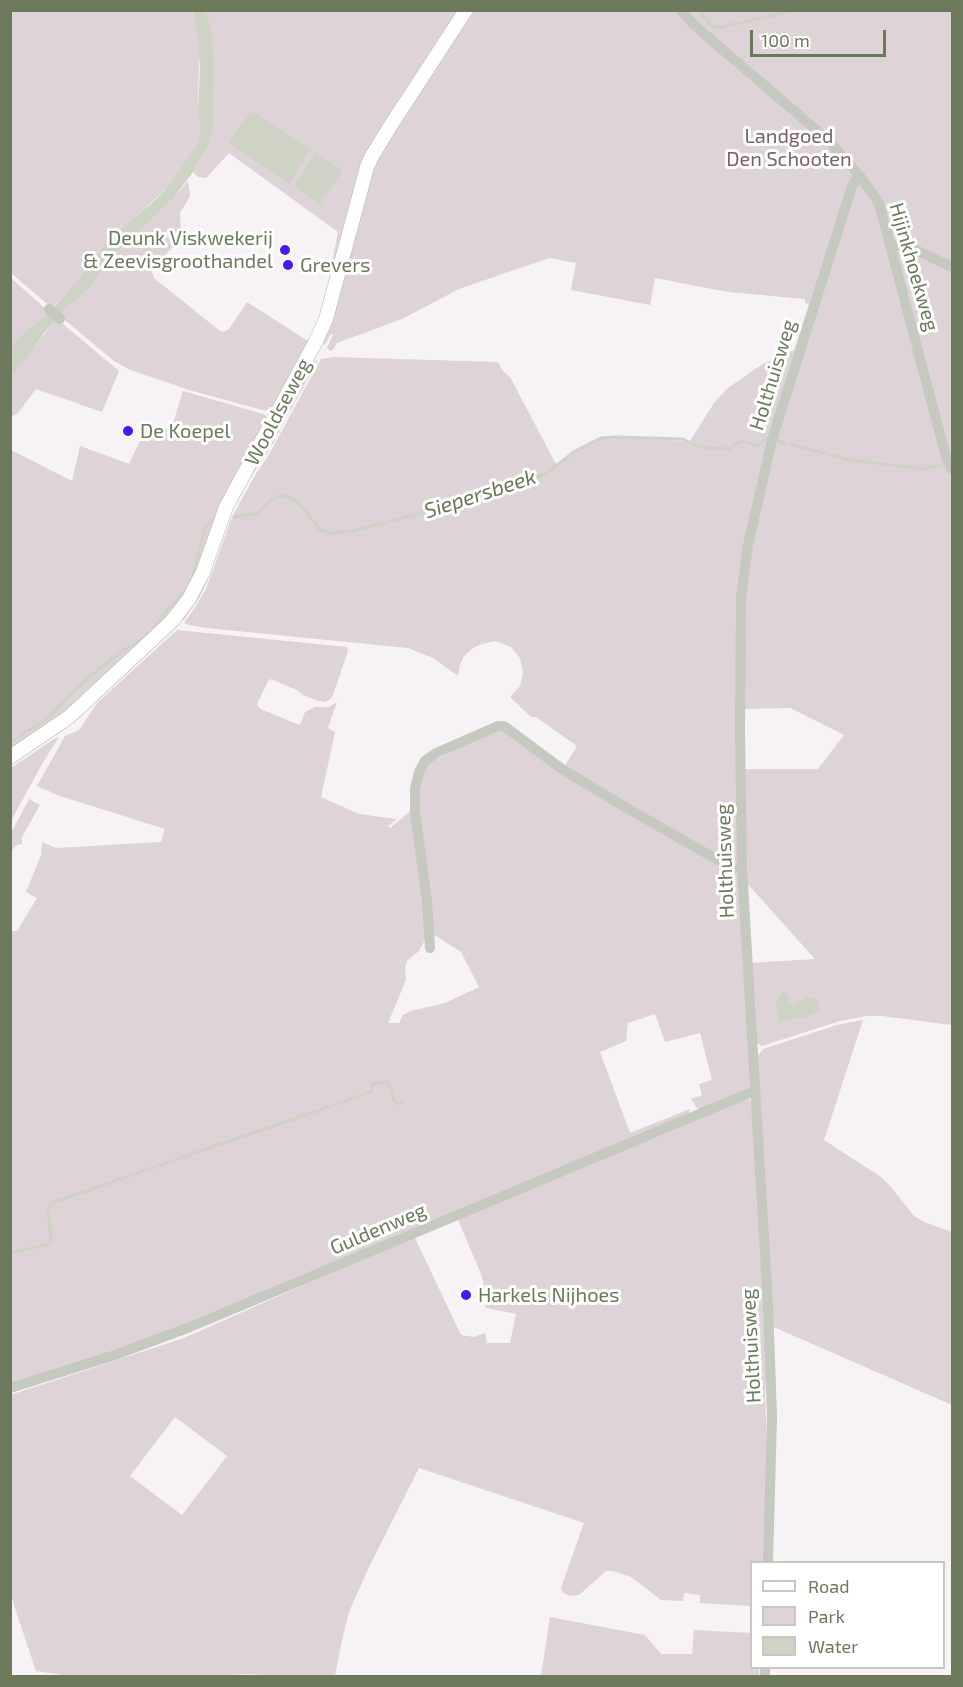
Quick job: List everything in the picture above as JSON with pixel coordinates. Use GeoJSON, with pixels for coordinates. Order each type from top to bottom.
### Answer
{"type":"FeatureCollection","features":[{"type":"Feature","properties":{"kind":"main road","name":"Wooldseweg"},"geometry":{"type":"LineString","coordinates":[[10,757],[69,717],[172,621],[189,599],[203,572],[226,507],[326,319],[367,167],[372,156],[466,10]]}},
{"type":"Feature","properties":{"kind":"street","name":"Hijinkhoekweg"},"geometry":{"type":"LineString","coordinates":[[680,10],[694,26],[828,140],[859,175],[879,203],[946,457],[952,469]]}},
{"type":"Feature","properties":{"kind":"street","name":"Holthuisweg"},"geometry":{"type":"LineString","coordinates":[[768,1561],[772,1416],[768,1305],[742,868],[741,597],[748,545],[772,440],[852,186],[859,175]]}},
{"type":"Feature","properties":{"kind":"street"},"geometry":{"type":"LineString","coordinates":[[891,246],[905,245],[952,267]]}},
{"type":"Feature","properties":{"kind":"street"},"geometry":{"type":"LineString","coordinates":[[49,309],[60,319]]}},
{"type":"Feature","properties":{"kind":"street"},"geometry":{"type":"LineString","coordinates":[[430,948],[427,901],[415,812],[419,772],[425,761],[436,753],[498,726],[504,726],[562,769],[626,807],[732,868],[742,868]]}},
{"type":"Feature","properties":{"kind":"street","name":"Guldenweg"},"geometry":{"type":"LineString","coordinates":[[10,1388],[115,1355],[190,1327],[754,1091]]}},
{"type":"Feature","properties":{"kind":"green space"},"geometry":{"type":"Polygon","coordinates":[[[11,11],[193,11],[197,26],[200,130],[196,145],[167,188],[99,250],[69,290],[52,308],[11,273],[11,11]]]}},
{"type":"Feature","properties":{"kind":"green space","name":"Landgoed Den Schooten"},"geometry":{"type":"Polygon","coordinates":[[[206,11],[952,11],[952,264],[900,240],[901,261],[906,256],[916,253],[952,268],[952,463],[945,461],[952,474],[952,1025],[866,1016],[840,1021],[762,1046],[754,1042],[750,963],[815,959],[745,881],[743,769],[818,769],[844,735],[790,708],[742,709],[745,545],[738,862],[735,863],[564,767],[577,746],[536,717],[531,717],[510,697],[520,686],[523,673],[520,658],[511,647],[495,641],[473,648],[464,656],[458,676],[433,658],[408,648],[207,628],[184,623],[206,589],[232,517],[321,359],[333,357],[498,362],[510,377],[557,466],[576,451],[601,439],[690,441],[714,403],[728,388],[761,365],[794,350],[809,304],[805,303],[805,299],[728,292],[655,278],[650,305],[571,290],[576,263],[549,258],[459,289],[402,319],[337,343],[330,351],[327,348],[333,334],[330,335],[325,345],[321,339],[317,339],[338,232],[229,153],[206,178],[198,177],[193,172],[209,144],[213,130],[213,48],[206,11]],[[778,998],[792,1020],[814,1015],[820,1010],[813,999],[805,998],[792,1004],[788,1003],[788,999],[778,998]]]}},
{"type":"Feature","properties":{"kind":"green space"},"geometry":{"type":"Polygon","coordinates":[[[188,181],[190,196],[180,213],[181,231],[176,244],[151,269],[154,278],[220,331],[224,332],[229,329],[247,302],[311,343],[273,410],[266,411],[189,390],[128,369],[114,361],[60,316],[91,288],[103,268],[117,252],[173,199],[188,181]]]}},
{"type":"Feature","properties":{"kind":"green space"},"geometry":{"type":"Polygon","coordinates":[[[11,278],[49,312],[26,331],[11,349],[11,278]]]}},
{"type":"Feature","properties":{"kind":"green space"},"geometry":{"type":"Polygon","coordinates":[[[57,319],[119,371],[102,412],[36,389],[18,413],[11,417],[11,378],[24,358],[57,319]]]}},
{"type":"Feature","properties":{"kind":"green space"},"geometry":{"type":"Polygon","coordinates":[[[318,360],[266,456],[239,497],[228,519],[206,584],[183,621],[181,616],[222,525],[308,363],[318,360]]]}},
{"type":"Feature","properties":{"kind":"green space"},"geometry":{"type":"Polygon","coordinates":[[[183,391],[268,417],[198,575],[180,606],[75,706],[11,753],[11,450],[72,481],[80,446],[129,464],[148,424],[171,430],[183,391]]]}},
{"type":"Feature","properties":{"kind":"green space"},"geometry":{"type":"Polygon","coordinates":[[[177,630],[347,647],[348,651],[330,699],[325,702],[319,701],[271,679],[257,704],[260,709],[300,725],[305,712],[315,707],[329,707],[337,702],[328,728],[335,732],[321,797],[359,814],[397,819],[388,826],[390,828],[413,809],[426,938],[419,951],[407,961],[406,980],[388,1023],[399,1023],[403,1015],[411,1011],[445,1003],[479,987],[461,952],[433,934],[417,796],[427,763],[501,729],[739,875],[751,1082],[749,1088],[702,1111],[691,1099],[702,1095],[699,1084],[712,1080],[700,1033],[665,1042],[655,1014],[628,1023],[626,1041],[600,1052],[630,1133],[690,1109],[688,1117],[190,1325],[11,1385],[10,931],[17,931],[37,898],[26,892],[41,855],[42,842],[56,848],[161,842],[165,829],[60,796],[37,786],[65,736],[79,730],[97,703],[177,630]]]}},
{"type":"Feature","properties":{"kind":"green space"},"geometry":{"type":"Polygon","coordinates":[[[59,737],[42,764],[11,821],[11,768],[59,737]]]}},
{"type":"Feature","properties":{"kind":"green space"},"geometry":{"type":"Polygon","coordinates":[[[29,799],[40,805],[22,837],[22,844],[15,846],[11,852],[11,833],[29,799]]]}},
{"type":"Feature","properties":{"kind":"green space"},"geometry":{"type":"Polygon","coordinates":[[[863,1020],[824,1140],[881,1177],[913,1215],[924,1222],[952,1232],[952,1405],[776,1328],[771,1328],[755,1060],[763,1049],[837,1025],[863,1020]]]}},
{"type":"Feature","properties":{"kind":"green space"},"geometry":{"type":"Polygon","coordinates":[[[747,1097],[753,1103],[767,1362],[765,1397],[767,1444],[764,1561],[750,1561],[750,1606],[700,1603],[700,1595],[684,1593],[683,1601],[661,1600],[631,1577],[613,1571],[606,1571],[579,1595],[570,1596],[561,1589],[584,1523],[419,1468],[349,1612],[335,1676],[246,1674],[70,1676],[36,1671],[11,1596],[10,1395],[184,1338],[414,1236],[461,1335],[474,1337],[485,1333],[487,1343],[510,1343],[516,1314],[486,1308],[481,1274],[459,1218],[747,1097]],[[175,1417],[130,1476],[182,1515],[227,1456],[175,1417]]]}},
{"type":"Feature","properties":{"kind":"green space"},"geometry":{"type":"Polygon","coordinates":[[[550,1617],[645,1635],[661,1654],[692,1654],[694,1630],[750,1633],[750,1669],[759,1669],[759,1676],[541,1676],[550,1617]]]}},
{"type":"Feature","properties":{"kind":"water"},"geometry":{"type":"Polygon","coordinates":[[[193,11],[206,11],[212,34],[213,130],[209,144],[193,172],[173,199],[117,252],[103,268],[91,288],[72,303],[44,333],[11,378],[11,349],[15,342],[49,312],[106,242],[167,188],[196,145],[200,130],[198,109],[200,68],[193,11]]]}},
{"type":"Feature","properties":{"kind":"water"},"geometry":{"type":"Polygon","coordinates":[[[251,111],[311,149],[289,184],[229,143],[251,111]]]}},
{"type":"Feature","properties":{"kind":"water"},"geometry":{"type":"Polygon","coordinates":[[[315,153],[343,170],[320,204],[294,186],[315,153]]]}},
{"type":"Feature","properties":{"kind":"water"},"geometry":{"type":"Polygon","coordinates":[[[783,992],[788,995],[788,1003],[792,1004],[807,997],[816,999],[820,1010],[814,1015],[780,1022],[776,1002],[783,992]]]}},
{"type":"Feature","properties":{"kind":"waterway"},"geometry":{"type":"LineString","coordinates":[[699,10],[712,26],[718,28],[796,10]]}},
{"type":"Feature","properties":{"kind":"waterway","name":"Siepersbeek"},"geometry":{"type":"LineString","coordinates":[[235,517],[257,513],[272,499],[285,496],[298,502],[320,530],[330,533],[353,531],[497,493],[547,473],[575,451],[601,438],[683,439],[707,448],[729,449],[739,442],[747,442],[756,446],[767,439]]}},
{"type":"Feature","properties":{"kind":"waterway","name":"Siepersbeek"},"geometry":{"type":"LineString","coordinates":[[776,440],[784,443]]}},
{"type":"Feature","properties":{"kind":"waterway","name":"Siepersbeek"},"geometry":{"type":"LineString","coordinates":[[790,444],[845,459],[866,462],[923,469],[944,465]]}},
{"type":"Feature","properties":{"kind":"waterway","name":"Siepersbeek"},"geometry":{"type":"LineString","coordinates":[[193,576],[205,527],[214,520]]}},
{"type":"Feature","properties":{"kind":"waterway","name":"Siepersbeek"},"geometry":{"type":"LineString","coordinates":[[154,629],[163,615],[188,587]]}},
{"type":"Feature","properties":{"kind":"waterway","name":"Siepersbeek"},"geometry":{"type":"LineString","coordinates":[[10,742],[44,721],[88,678],[149,633]]}},
{"type":"Feature","properties":{"kind":"waterway"},"geometry":{"type":"LineString","coordinates":[[10,1254],[50,1243],[48,1209],[51,1203],[371,1092],[372,1084],[388,1082],[395,1102],[399,1104],[404,1102]]}},
{"type":"Feature","properties":{"kind":"place","name":"Deunk Viskwekerij & Zeevisgroothandel"},"geometry":{"type":"Point","coordinates":[285,250]}},
{"type":"Feature","properties":{"kind":"place","name":"Grevers"},"geometry":{"type":"Point","coordinates":[288,265]}},
{"type":"Feature","properties":{"kind":"place","name":"De Koepel"},"geometry":{"type":"Point","coordinates":[128,431]}},
{"type":"Feature","properties":{"kind":"place","name":"Harkels Nijhoes"},"geometry":{"type":"Point","coordinates":[466,1295]}}]}
